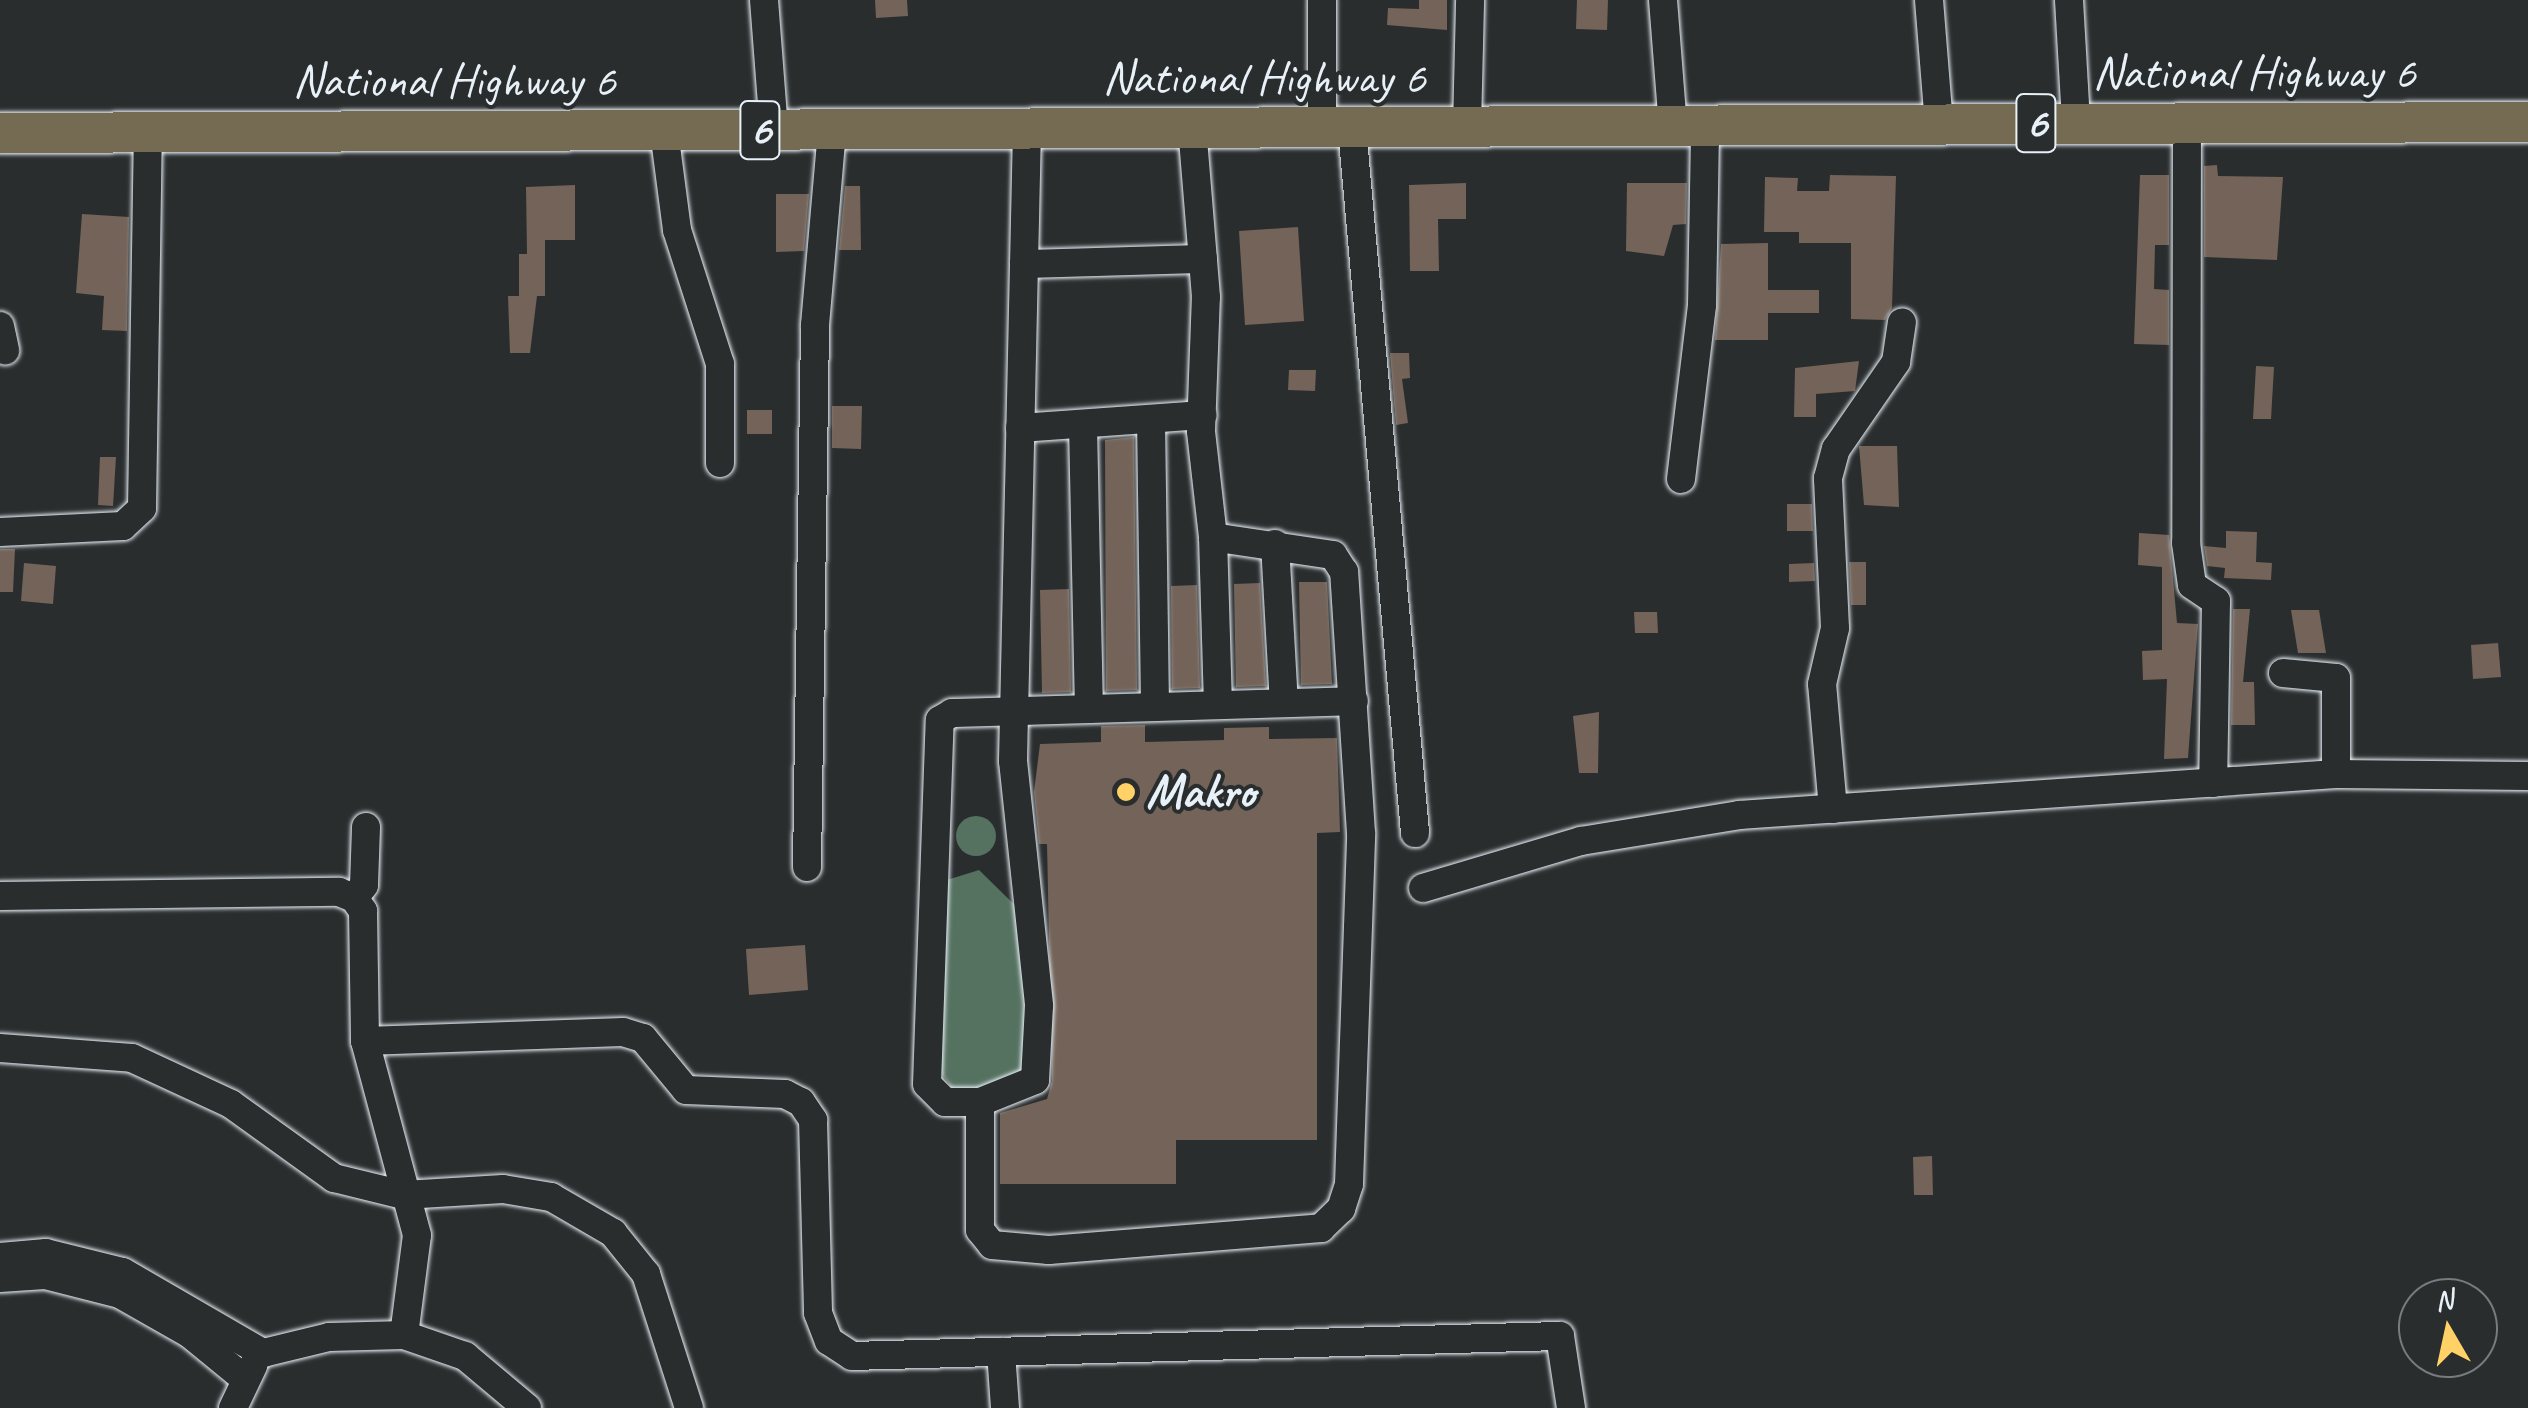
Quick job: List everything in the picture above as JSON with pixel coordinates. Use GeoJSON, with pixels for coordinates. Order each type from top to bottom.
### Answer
{"type":"FeatureCollection","features":[{"type":"Feature","properties":{"kind":"highway","name":"National Highway 6"},"geometry":{"type":"LineString","coordinates":[[0,133],[2528,122]]}},
{"type":"Feature","properties":{"kind":"street"},"geometry":{"type":"LineString","coordinates":[[764,0],[774,130]]}},
{"type":"Feature","properties":{"kind":"street"},"geometry":{"type":"LineString","coordinates":[[1322,0],[1414,833]]}},
{"type":"Feature","properties":{"kind":"street"},"geometry":{"type":"LineString","coordinates":[[1466,127],[1470,0]]}},
{"type":"Feature","properties":{"kind":"street"},"geometry":{"type":"LineString","coordinates":[[1662,0],[1689,126],[1702,305],[1681,479]]}},
{"type":"Feature","properties":{"kind":"street"},"geometry":{"type":"LineString","coordinates":[[1930,0],[1939,124]]}},
{"type":"Feature","properties":{"kind":"street"},"geometry":{"type":"LineString","coordinates":[[2069,0],[2076,123]]}},
{"type":"Feature","properties":{"kind":"street"},"geometry":{"type":"LineString","coordinates":[[2186,122],[2186,543],[2192,584],[2216,601],[2213,783]]}},
{"type":"Feature","properties":{"kind":"street"},"geometry":{"type":"LineString","coordinates":[[1192,128],[1203,259],[1203,415],[1213,536],[1218,705]]}},
{"type":"Feature","properties":{"kind":"street"},"geometry":{"type":"LineString","coordinates":[[1026,129],[1014,711],[1015,839],[1036,924],[1035,1080],[980,1102],[945,1102],[928,1084],[935,735],[952,713],[1014,711],[1218,705],[1284,704],[1354,701]]}},
{"type":"Feature","properties":{"kind":"street"},"geometry":{"type":"LineString","coordinates":[[664,130],[677,230],[720,364],[720,463]]}},
{"type":"Feature","properties":{"kind":"street"},"geometry":{"type":"LineString","coordinates":[[808,867],[815,325],[832,130]]}},
{"type":"Feature","properties":{"kind":"street"},"geometry":{"type":"LineString","coordinates":[[0,532],[122,526],[142,508],[148,133]]}},
{"type":"Feature","properties":{"kind":"street"},"geometry":{"type":"LineString","coordinates":[[1024,264],[1203,259]]}},
{"type":"Feature","properties":{"kind":"street"},"geometry":{"type":"LineString","coordinates":[[1833,809],[1822,684],[1835,628],[1828,478],[1836,449],[1896,362],[1902,322]]}},
{"type":"Feature","properties":{"kind":"street"},"geometry":{"type":"LineString","coordinates":[[1020,428],[1203,415]]}},
{"type":"Feature","properties":{"kind":"street"},"geometry":{"type":"LineString","coordinates":[[1151,419],[1155,707]]}},
{"type":"Feature","properties":{"kind":"street"},"geometry":{"type":"LineString","coordinates":[[1082,425],[1089,709]]}},
{"type":"Feature","properties":{"kind":"street"},"geometry":{"type":"LineString","coordinates":[[980,1102],[980,1230],[992,1245],[1050,1250],[1321,1228],[1341,1209],[1349,1184],[1359,960],[1354,701],[1344,572],[1333,555],[1213,536]]}},
{"type":"Feature","properties":{"kind":"street"},"geometry":{"type":"LineString","coordinates":[[1275,544],[1284,704]]}},
{"type":"Feature","properties":{"kind":"street"},"geometry":{"type":"LineString","coordinates":[[2283,673],[2336,678],[2336,774]]}},
{"type":"Feature","properties":{"kind":"street"},"geometry":{"type":"LineString","coordinates":[[1422,888],[1581,841],[1833,809],[2336,774],[2528,776]]}},
{"type":"Feature","properties":{"kind":"street"},"geometry":{"type":"LineString","coordinates":[[354,898],[364,885],[366,828]]}},
{"type":"Feature","properties":{"kind":"street"},"geometry":{"type":"LineString","coordinates":[[0,896],[339,892],[354,898],[362,911],[365,1041],[417,1234],[404,1335]]}},
{"type":"Feature","properties":{"kind":"street"},"geometry":{"type":"LineString","coordinates":[[365,1041],[623,1032],[643,1038],[686,1090],[785,1094],[813,1120],[818,1312],[828,1341],[852,1356],[1560,1336],[1571,1408]]}},
{"type":"Feature","properties":{"kind":"street"},"geometry":{"type":"LineString","coordinates":[[0,1048],[132,1058],[231,1104],[334,1178],[404,1194],[503,1189],[551,1197],[613,1233],[646,1274],[689,1408]]}},
{"type":"Feature","properties":{"kind":"street"},"geometry":{"type":"LineString","coordinates":[[0,1257],[46,1253],[123,1272],[262,1353]]}},
{"type":"Feature","properties":{"kind":"street"},"geometry":{"type":"LineString","coordinates":[[0,1278],[44,1274],[120,1294],[190,1334],[244,1379]]}},
{"type":"Feature","properties":{"kind":"street"},"geometry":{"type":"LineString","coordinates":[[233,1408],[244,1379],[262,1353],[330,1337],[404,1335],[465,1356],[527,1408]]}},
{"type":"Feature","properties":{"kind":"street"},"geometry":{"type":"LineString","coordinates":[[1001,1352],[1005,1408]]}},
{"type":"Feature","properties":{"kind":"green space"},"geometry":{"type":"Polygon","coordinates":[[[976,816],[990,822],[996,836],[990,850],[976,856],[962,850],[956,836],[962,822],[976,816]]]}},
{"type":"Feature","properties":{"kind":"green space"},"geometry":{"type":"Polygon","coordinates":[[[979,870],[1025,915],[1024,1066],[1020,1079],[999,1088],[955,1091],[941,1073],[947,880],[979,870]]]}},
{"type":"Feature","properties":{"kind":"building"},"geometry":{"type":"Polygon","coordinates":[[[875,0],[907,0],[908,16],[876,18],[875,0]]]}},
{"type":"Feature","properties":{"kind":"building"},"geometry":{"type":"Polygon","coordinates":[[[1419,0],[1447,0],[1447,30],[1387,25],[1388,8],[1419,9],[1419,0]]]}},
{"type":"Feature","properties":{"kind":"building"},"geometry":{"type":"Polygon","coordinates":[[[1577,0],[1608,0],[1607,30],[1576,29],[1577,0]]]}},
{"type":"Feature","properties":{"kind":"building"},"geometry":{"type":"Polygon","coordinates":[[[2217,165],[2218,176],[2283,177],[2277,260],[2204,257],[2204,166],[2217,165]]]}},
{"type":"Feature","properties":{"kind":"building"},"geometry":{"type":"Polygon","coordinates":[[[1830,175],[1896,176],[1892,308],[1885,320],[1851,319],[1851,243],[1799,243],[1799,232],[1764,232],[1765,177],[1798,178],[1797,191],[1829,191],[1830,175]]]}},
{"type":"Feature","properties":{"kind":"building"},"geometry":{"type":"Polygon","coordinates":[[[2140,175],[2169,175],[2169,245],[2155,245],[2154,289],[2169,290],[2169,345],[2134,344],[2140,175]]]}},
{"type":"Feature","properties":{"kind":"building"},"geometry":{"type":"Polygon","coordinates":[[[1466,183],[1466,219],[1438,219],[1439,271],[1410,271],[1409,185],[1466,183]]]}},
{"type":"Feature","properties":{"kind":"building"},"geometry":{"type":"Polygon","coordinates":[[[1627,183],[1687,183],[1686,224],[1673,225],[1664,256],[1626,251],[1627,183]]]}},
{"type":"Feature","properties":{"kind":"building"},"geometry":{"type":"Polygon","coordinates":[[[575,185],[575,240],[545,240],[545,296],[537,296],[530,353],[510,353],[508,296],[519,296],[519,254],[527,254],[526,187],[575,185]]]}},
{"type":"Feature","properties":{"kind":"building"},"geometry":{"type":"Polygon","coordinates":[[[845,186],[860,186],[861,250],[839,250],[845,186]]]}},
{"type":"Feature","properties":{"kind":"building"},"geometry":{"type":"Polygon","coordinates":[[[776,194],[809,194],[804,251],[776,252],[776,194]]]}},
{"type":"Feature","properties":{"kind":"building"},"geometry":{"type":"Polygon","coordinates":[[[82,214],[129,217],[127,331],[102,330],[104,296],[76,293],[82,214]]]}},
{"type":"Feature","properties":{"kind":"building"},"geometry":{"type":"Polygon","coordinates":[[[1298,227],[1304,321],[1245,325],[1239,231],[1298,227]]]}},
{"type":"Feature","properties":{"kind":"building"},"geometry":{"type":"Polygon","coordinates":[[[1768,243],[1768,290],[1819,290],[1819,313],[1768,313],[1768,340],[1715,340],[1721,244],[1768,243]]]}},
{"type":"Feature","properties":{"kind":"building"},"geometry":{"type":"Polygon","coordinates":[[[1390,353],[1409,353],[1410,378],[1402,379],[1408,423],[1396,425],[1390,353]]]}},
{"type":"Feature","properties":{"kind":"building"},"geometry":{"type":"Polygon","coordinates":[[[1859,361],[1855,391],[1816,394],[1816,417],[1794,417],[1795,368],[1859,361]]]}},
{"type":"Feature","properties":{"kind":"building"},"geometry":{"type":"Polygon","coordinates":[[[2256,366],[2274,367],[2271,419],[2253,419],[2256,366]]]}},
{"type":"Feature","properties":{"kind":"building"},"geometry":{"type":"Polygon","coordinates":[[[1289,370],[1316,370],[1315,391],[1288,390],[1289,370]]]}},
{"type":"Feature","properties":{"kind":"building"},"geometry":{"type":"Polygon","coordinates":[[[832,406],[862,406],[861,449],[832,448],[832,406]]]}},
{"type":"Feature","properties":{"kind":"building"},"geometry":{"type":"Polygon","coordinates":[[[747,410],[772,410],[772,434],[747,434],[747,410]]]}},
{"type":"Feature","properties":{"kind":"building"},"geometry":{"type":"Polygon","coordinates":[[[1134,437],[1137,690],[1106,691],[1105,440],[1134,437]]]}},
{"type":"Feature","properties":{"kind":"building"},"geometry":{"type":"Polygon","coordinates":[[[1859,446],[1897,446],[1899,507],[1864,505],[1859,446]]]}},
{"type":"Feature","properties":{"kind":"building"},"geometry":{"type":"Polygon","coordinates":[[[100,457],[116,457],[113,506],[98,505],[100,457]]]}},
{"type":"Feature","properties":{"kind":"building"},"geometry":{"type":"Polygon","coordinates":[[[1787,504],[1812,504],[1813,531],[1787,531],[1787,504]]]}},
{"type":"Feature","properties":{"kind":"building"},"geometry":{"type":"Polygon","coordinates":[[[2226,531],[2257,532],[2256,562],[2272,563],[2271,580],[2224,578],[2225,568],[2207,566],[2204,546],[2226,548],[2226,531]]]}},
{"type":"Feature","properties":{"kind":"building"},"geometry":{"type":"Polygon","coordinates":[[[2139,533],[2169,535],[2177,623],[2198,624],[2188,758],[2164,759],[2167,679],[2143,680],[2142,651],[2162,650],[2162,567],[2138,565],[2139,533]]]}},
{"type":"Feature","properties":{"kind":"building"},"geometry":{"type":"Polygon","coordinates":[[[0,549],[15,549],[13,592],[0,592],[0,549]]]}},
{"type":"Feature","properties":{"kind":"building"},"geometry":{"type":"Polygon","coordinates":[[[1849,562],[1866,562],[1866,605],[1851,605],[1849,562]]]}},
{"type":"Feature","properties":{"kind":"building"},"geometry":{"type":"Polygon","coordinates":[[[24,563],[56,566],[53,604],[21,601],[24,563]]]}},
{"type":"Feature","properties":{"kind":"building"},"geometry":{"type":"Polygon","coordinates":[[[1814,563],[1815,581],[1789,582],[1789,564],[1814,563]]]}},
{"type":"Feature","properties":{"kind":"building"},"geometry":{"type":"Polygon","coordinates":[[[1299,582],[1327,582],[1332,684],[1301,685],[1299,582]]]}},
{"type":"Feature","properties":{"kind":"building"},"geometry":{"type":"Polygon","coordinates":[[[1260,583],[1266,686],[1236,687],[1234,584],[1260,583]]]}},
{"type":"Feature","properties":{"kind":"building"},"geometry":{"type":"Polygon","coordinates":[[[1197,585],[1200,688],[1172,689],[1171,586],[1197,585]]]}},
{"type":"Feature","properties":{"kind":"building"},"geometry":{"type":"Polygon","coordinates":[[[1069,589],[1071,692],[1042,693],[1040,590],[1069,589]]]}},
{"type":"Feature","properties":{"kind":"building"},"geometry":{"type":"Polygon","coordinates":[[[2233,609],[2250,609],[2243,682],[2254,682],[2255,725],[2231,725],[2233,609]]]}},
{"type":"Feature","properties":{"kind":"building"},"geometry":{"type":"Polygon","coordinates":[[[2291,610],[2319,610],[2326,653],[2298,653],[2291,610]]]}},
{"type":"Feature","properties":{"kind":"building"},"geometry":{"type":"Polygon","coordinates":[[[1634,612],[1657,612],[1658,633],[1635,633],[1634,612]]]}},
{"type":"Feature","properties":{"kind":"building"},"geometry":{"type":"Polygon","coordinates":[[[2498,643],[2501,677],[2473,679],[2471,645],[2498,643]]]}},
{"type":"Feature","properties":{"kind":"building"},"geometry":{"type":"Polygon","coordinates":[[[1599,712],[1598,773],[1579,773],[1573,716],[1599,712]]]}},
{"type":"Feature","properties":{"kind":"building"},"geometry":{"type":"Polygon","coordinates":[[[1145,725],[1145,742],[1224,740],[1224,728],[1269,727],[1269,739],[1337,738],[1340,832],[1317,833],[1317,1140],[1176,1140],[1176,1184],[1000,1184],[1000,1113],[1047,1099],[1052,1081],[1047,844],[1039,844],[1034,792],[1040,744],[1101,742],[1101,726],[1145,725]]]}},
{"type":"Feature","properties":{"kind":"building"},"geometry":{"type":"Polygon","coordinates":[[[805,945],[808,990],[749,995],[746,949],[805,945]]]}},
{"type":"Feature","properties":{"kind":"building"},"geometry":{"type":"Polygon","coordinates":[[[1932,1156],[1933,1195],[1914,1195],[1913,1157],[1932,1156]]]}},
{"type":"Feature","properties":{"kind":"place","name":"Makro"},"geometry":{"type":"Point","coordinates":[1126,792]}}]}
